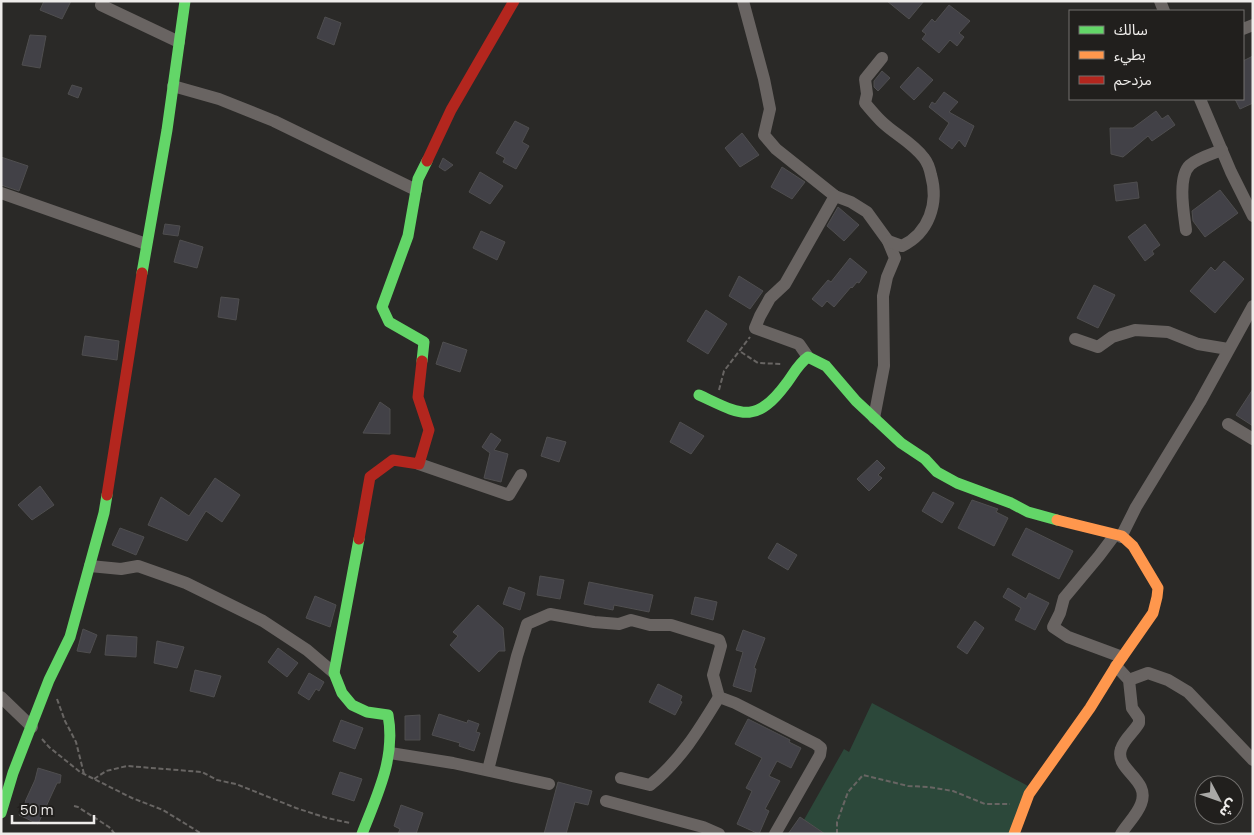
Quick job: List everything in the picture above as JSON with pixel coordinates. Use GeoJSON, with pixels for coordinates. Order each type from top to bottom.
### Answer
{"type":"FeatureCollection","features":[{"type":"Feature","properties":{"kind":"street"},"geometry":{"type":"LineString","coordinates":[[1,813],[13,774],[49,680],[70,637],[104,513],[185,1]]}},
{"type":"Feature","properties":{"kind":"street"},"geometry":{"type":"LineString","coordinates":[[419,464],[429,430],[418,397],[424,342],[389,322],[382,307],[408,236],[418,179],[451,110],[514,1]]}},
{"type":"Feature","properties":{"kind":"street"},"geometry":{"type":"LineString","coordinates":[[743,1],[760,60],[770,109],[764,135],[776,148],[835,196],[851,202],[866,212],[888,241],[895,258],[887,277],[883,296],[884,366],[874,418]]}},
{"type":"Feature","properties":{"kind":"street"},"geometry":{"type":"LineString","coordinates":[[101,5],[179,42]]}},
{"type":"Feature","properties":{"kind":"street"},"geometry":{"type":"LineString","coordinates":[[882,58],[865,79],[867,94],[865,103],[881,121],[904,138],[926,160],[935,195],[930,219],[911,241],[902,246],[888,241]]}},
{"type":"Feature","properties":{"kind":"street"},"geometry":{"type":"LineString","coordinates":[[173,86],[219,99],[274,121],[416,190]]}},
{"type":"Feature","properties":{"kind":"street"},"geometry":{"type":"LineString","coordinates":[[1200,100],[1253,216]]}},
{"type":"Feature","properties":{"kind":"street"},"geometry":{"type":"LineString","coordinates":[[1186,230],[1182,192],[1187,170],[1192,163],[1222,150]]}},
{"type":"Feature","properties":{"kind":"street"},"geometry":{"type":"LineString","coordinates":[[1,193],[146,244]]}},
{"type":"Feature","properties":{"kind":"street"},"geometry":{"type":"LineString","coordinates":[[835,196],[785,284],[770,298],[755,328],[799,344],[805,359],[826,366],[856,401],[901,443],[925,459],[936,472],[957,483],[1011,503],[1031,513],[1118,537],[1122,536],[1133,546],[1158,588],[1153,613],[1119,661],[1090,708],[1029,794],[1014,834]]}},
{"type":"Feature","properties":{"kind":"street"},"geometry":{"type":"LineString","coordinates":[[1121,834],[1142,803],[1142,793],[1139,784],[1122,765],[1120,757],[1121,748],[1139,723],[1139,718],[1132,708],[1129,680],[1119,661],[1068,637],[1053,627],[1060,613],[1064,598],[1099,556],[1118,537],[1200,402],[1253,306]]}},
{"type":"Feature","properties":{"kind":"street"},"geometry":{"type":"LineString","coordinates":[[1075,339],[1098,348],[1112,337],[1135,330],[1143,330],[1168,332],[1198,344],[1228,349]]}},
{"type":"Feature","properties":{"kind":"street"},"geometry":{"type":"LineString","coordinates":[[699,395],[740,414],[755,414],[770,403],[805,359]]}},
{"type":"Feature","properties":{"kind":"street"},"geometry":{"type":"LineString","coordinates":[[1228,424],[1253,440]]}},
{"type":"Feature","properties":{"kind":"street"},"geometry":{"type":"LineString","coordinates":[[363,830],[390,752],[391,725],[388,715],[369,714],[349,704],[340,691],[334,672],[370,477],[393,460],[419,464],[509,495],[521,475]]}},
{"type":"Feature","properties":{"kind":"street"},"geometry":{"type":"LineString","coordinates":[[90,566],[121,569],[138,566],[186,583],[263,621],[307,650],[334,672]]}},
{"type":"Feature","properties":{"kind":"street"},"geometry":{"type":"LineString","coordinates":[[488,770],[527,624],[550,614],[594,622],[618,624],[631,620],[650,625],[671,625],[719,640],[721,646],[713,675],[719,697],[687,748],[665,773],[650,785],[621,778]]}},
{"type":"Feature","properties":{"kind":"street"},"geometry":{"type":"LineString","coordinates":[[1129,680],[1148,673],[1178,685],[1198,701],[1253,760]]}},
{"type":"Feature","properties":{"kind":"street"},"geometry":{"type":"LineString","coordinates":[[1,697],[32,727]]}},
{"type":"Feature","properties":{"kind":"street"},"geometry":{"type":"LineString","coordinates":[[719,697],[735,703],[821,748],[820,755],[775,834]]}},
{"type":"Feature","properties":{"kind":"street"},"geometry":{"type":"LineString","coordinates":[[390,752],[488,770],[549,784]]}},
{"type":"Feature","properties":{"kind":"street"},"geometry":{"type":"LineString","coordinates":[[606,801],[702,827],[719,834]]}},
{"type":"Feature","properties":{"kind":"path"},"geometry":{"type":"LineString","coordinates":[[716,402],[724,371],[755,328]]}},
{"type":"Feature","properties":{"kind":"path"},"geometry":{"type":"LineString","coordinates":[[740,351],[758,363],[779,365],[805,359]]}},
{"type":"Feature","properties":{"kind":"path"},"geometry":{"type":"LineString","coordinates":[[49,680],[65,721],[76,742],[84,774]]}},
{"type":"Feature","properties":{"kind":"path"},"geometry":{"type":"LineString","coordinates":[[32,727],[49,747],[84,774],[132,798],[163,810],[202,834]]}},
{"type":"Feature","properties":{"kind":"path"},"geometry":{"type":"LineString","coordinates":[[94,779],[106,771],[127,766],[202,772],[217,780],[236,784],[363,830]]}},
{"type":"Feature","properties":{"kind":"path"},"geometry":{"type":"LineString","coordinates":[[837,834],[837,822],[848,792],[863,775],[908,786],[953,791],[985,804],[1013,804],[1023,811]]}},
{"type":"Feature","properties":{"kind":"path"},"geometry":{"type":"LineString","coordinates":[[74,806],[109,827],[115,834]]}},
{"type":"Feature","properties":{"kind":"green space"},"geometry":{"type":"Polygon","coordinates":[[[872,703],[1028,786],[1010,834],[796,834],[844,749],[849,752],[872,703]]]}},
{"type":"Feature","properties":{"kind":"building"},"geometry":{"type":"Polygon","coordinates":[[[44,1],[71,1],[62,19],[40,10],[44,1]]]}},
{"type":"Feature","properties":{"kind":"building"},"geometry":{"type":"Polygon","coordinates":[[[887,1],[924,1],[909,19],[887,1]]]}},
{"type":"Feature","properties":{"kind":"building"},"geometry":{"type":"Polygon","coordinates":[[[949,5],[970,21],[959,33],[964,37],[957,46],[950,40],[939,53],[922,39],[926,34],[922,31],[932,19],[935,22],[949,5]]]}},
{"type":"Feature","properties":{"kind":"building"},"geometry":{"type":"Polygon","coordinates":[[[325,17],[341,23],[334,45],[317,38],[325,17]]]}},
{"type":"Feature","properties":{"kind":"building"},"geometry":{"type":"Polygon","coordinates":[[[30,35],[46,36],[40,68],[22,65],[30,35]]]}},
{"type":"Feature","properties":{"kind":"building"},"geometry":{"type":"Polygon","coordinates":[[[1253,56],[1253,103],[1240,109],[1236,100],[1244,100],[1244,60],[1253,56]]]}},
{"type":"Feature","properties":{"kind":"building"},"geometry":{"type":"Polygon","coordinates":[[[918,67],[933,80],[914,100],[900,87],[918,67]]]}},
{"type":"Feature","properties":{"kind":"building"},"geometry":{"type":"Polygon","coordinates":[[[882,71],[890,78],[878,91],[874,87],[874,81],[882,71]]]}},
{"type":"Feature","properties":{"kind":"building"},"geometry":{"type":"Polygon","coordinates":[[[72,85],[82,88],[78,98],[68,94],[72,85]]]}},
{"type":"Feature","properties":{"kind":"building"},"geometry":{"type":"Polygon","coordinates":[[[944,92],[958,102],[949,112],[974,126],[965,147],[959,140],[952,149],[939,139],[949,123],[929,107],[932,102],[935,104],[944,92]]]}},
{"type":"Feature","properties":{"kind":"building"},"geometry":{"type":"Polygon","coordinates":[[[1156,111],[1162,119],[1168,115],[1175,125],[1152,141],[1148,136],[1123,157],[1111,154],[1110,128],[1133,128],[1156,111]]]}},
{"type":"Feature","properties":{"kind":"building"},"geometry":{"type":"Polygon","coordinates":[[[515,121],[529,128],[522,142],[529,146],[516,169],[503,162],[505,158],[496,153],[515,121]]]}},
{"type":"Feature","properties":{"kind":"building"},"geometry":{"type":"Polygon","coordinates":[[[742,133],[759,155],[740,167],[725,148],[742,133]]]}},
{"type":"Feature","properties":{"kind":"building"},"geometry":{"type":"Polygon","coordinates":[[[1,157],[28,166],[19,191],[1,185],[1,157]]]}},
{"type":"Feature","properties":{"kind":"building"},"geometry":{"type":"Polygon","coordinates":[[[443,158],[453,165],[445,171],[439,167],[443,158]]]}},
{"type":"Feature","properties":{"kind":"building"},"geometry":{"type":"Polygon","coordinates":[[[782,167],[805,182],[792,199],[771,187],[782,167]]]}},
{"type":"Feature","properties":{"kind":"building"},"geometry":{"type":"Polygon","coordinates":[[[480,172],[503,186],[490,204],[469,192],[480,172]]]}},
{"type":"Feature","properties":{"kind":"building"},"geometry":{"type":"Polygon","coordinates":[[[1137,182],[1139,198],[1116,201],[1114,185],[1137,182]]]}},
{"type":"Feature","properties":{"kind":"building"},"geometry":{"type":"Polygon","coordinates":[[[1220,190],[1238,213],[1205,237],[1193,221],[1192,211],[1220,190]]]}},
{"type":"Feature","properties":{"kind":"building"},"geometry":{"type":"Polygon","coordinates":[[[838,207],[859,225],[844,241],[827,226],[838,207]]]}},
{"type":"Feature","properties":{"kind":"building"},"geometry":{"type":"Polygon","coordinates":[[[165,224],[180,226],[178,236],[163,234],[165,224]]]}},
{"type":"Feature","properties":{"kind":"building"},"geometry":{"type":"Polygon","coordinates":[[[1145,224],[1160,245],[1152,251],[1154,254],[1145,261],[1128,237],[1145,224]]]}},
{"type":"Feature","properties":{"kind":"building"},"geometry":{"type":"Polygon","coordinates":[[[481,231],[505,242],[497,260],[473,248],[481,231]]]}},
{"type":"Feature","properties":{"kind":"building"},"geometry":{"type":"Polygon","coordinates":[[[180,240],[203,247],[197,268],[174,262],[180,240]]]}},
{"type":"Feature","properties":{"kind":"building"},"geometry":{"type":"Polygon","coordinates":[[[850,258],[867,272],[859,283],[857,282],[851,287],[834,307],[827,301],[822,307],[812,299],[828,280],[831,282],[850,258]]]}},
{"type":"Feature","properties":{"kind":"building"},"geometry":{"type":"Polygon","coordinates":[[[1224,261],[1244,279],[1215,313],[1190,291],[1211,267],[1215,271],[1224,261]]]}},
{"type":"Feature","properties":{"kind":"building"},"geometry":{"type":"Polygon","coordinates":[[[739,276],[763,291],[750,309],[729,296],[739,276]]]}},
{"type":"Feature","properties":{"kind":"building"},"geometry":{"type":"Polygon","coordinates":[[[1094,285],[1115,295],[1098,328],[1077,318],[1094,285]]]}},
{"type":"Feature","properties":{"kind":"building"},"geometry":{"type":"Polygon","coordinates":[[[221,297],[239,299],[236,320],[218,317],[221,297]]]}},
{"type":"Feature","properties":{"kind":"building"},"geometry":{"type":"Polygon","coordinates":[[[706,310],[727,324],[708,354],[687,341],[706,310]]]}},
{"type":"Feature","properties":{"kind":"building"},"geometry":{"type":"Polygon","coordinates":[[[85,336],[119,341],[117,360],[82,355],[85,336]]]}},
{"type":"Feature","properties":{"kind":"building"},"geometry":{"type":"Polygon","coordinates":[[[443,342],[467,350],[460,372],[436,364],[443,342]]]}},
{"type":"Feature","properties":{"kind":"building"},"geometry":{"type":"Polygon","coordinates":[[[1253,389],[1253,426],[1236,415],[1253,389]]]}},
{"type":"Feature","properties":{"kind":"building"},"geometry":{"type":"Polygon","coordinates":[[[380,402],[390,409],[390,434],[363,433],[380,402]]]}},
{"type":"Feature","properties":{"kind":"building"},"geometry":{"type":"Polygon","coordinates":[[[680,422],[704,436],[691,454],[670,442],[680,422]]]}},
{"type":"Feature","properties":{"kind":"building"},"geometry":{"type":"Polygon","coordinates":[[[491,433],[501,440],[494,450],[508,454],[501,482],[484,478],[490,453],[482,447],[491,433]]]}},
{"type":"Feature","properties":{"kind":"building"},"geometry":{"type":"Polygon","coordinates":[[[547,437],[566,442],[559,462],[541,456],[547,437]]]}},
{"type":"Feature","properties":{"kind":"building"},"geometry":{"type":"Polygon","coordinates":[[[877,460],[885,468],[878,475],[882,478],[869,491],[857,479],[877,460]]]}},
{"type":"Feature","properties":{"kind":"building"},"geometry":{"type":"Polygon","coordinates":[[[215,478],[240,495],[222,522],[206,511],[187,541],[148,525],[161,497],[189,516],[215,478]]]}},
{"type":"Feature","properties":{"kind":"building"},"geometry":{"type":"Polygon","coordinates":[[[40,486],[54,505],[32,520],[18,505],[40,486]]]}},
{"type":"Feature","properties":{"kind":"building"},"geometry":{"type":"Polygon","coordinates":[[[933,492],[954,503],[942,523],[922,511],[933,492]]]}},
{"type":"Feature","properties":{"kind":"building"},"geometry":{"type":"Polygon","coordinates":[[[972,500],[998,509],[996,512],[1008,518],[994,546],[958,528],[972,500]]]}},
{"type":"Feature","properties":{"kind":"building"},"geometry":{"type":"Polygon","coordinates":[[[120,528],[144,537],[136,555],[112,545],[120,528]]]}},
{"type":"Feature","properties":{"kind":"building"},"geometry":{"type":"Polygon","coordinates":[[[1026,528],[1073,551],[1059,579],[1012,555],[1026,528]]]}},
{"type":"Feature","properties":{"kind":"building"},"geometry":{"type":"Polygon","coordinates":[[[777,543],[797,555],[788,570],[768,558],[777,543]]]}},
{"type":"Feature","properties":{"kind":"building"},"geometry":{"type":"Polygon","coordinates":[[[540,576],[564,580],[560,599],[537,595],[540,576]]]}},
{"type":"Feature","properties":{"kind":"building"},"geometry":{"type":"Polygon","coordinates":[[[589,582],[653,595],[649,612],[614,605],[613,610],[584,604],[589,582]]]}},
{"type":"Feature","properties":{"kind":"building"},"geometry":{"type":"Polygon","coordinates":[[[509,587],[525,593],[520,610],[503,604],[509,587]]]}},
{"type":"Feature","properties":{"kind":"building"},"geometry":{"type":"Polygon","coordinates":[[[1008,588],[1026,599],[1029,593],[1049,603],[1035,630],[1015,620],[1021,608],[1003,597],[1008,588]]]}},
{"type":"Feature","properties":{"kind":"building"},"geometry":{"type":"Polygon","coordinates":[[[315,596],[336,605],[330,627],[306,618],[315,596]]]}},
{"type":"Feature","properties":{"kind":"building"},"geometry":{"type":"Polygon","coordinates":[[[695,597],[717,602],[713,620],[691,614],[695,597]]]}},
{"type":"Feature","properties":{"kind":"building"},"geometry":{"type":"Polygon","coordinates":[[[478,605],[503,628],[505,651],[499,651],[479,672],[450,645],[458,636],[453,632],[478,605]]]}},
{"type":"Feature","properties":{"kind":"building"},"geometry":{"type":"Polygon","coordinates":[[[975,621],[984,628],[967,654],[957,647],[975,621]]]}},
{"type":"Feature","properties":{"kind":"building"},"geometry":{"type":"Polygon","coordinates":[[[83,629],[97,635],[90,653],[77,651],[83,629]]]}},
{"type":"Feature","properties":{"kind":"building"},"geometry":{"type":"Polygon","coordinates":[[[743,630],[765,638],[754,668],[756,669],[751,692],[733,686],[743,652],[736,650],[743,630]]]}},
{"type":"Feature","properties":{"kind":"building"},"geometry":{"type":"Polygon","coordinates":[[[107,635],[137,637],[136,657],[105,655],[107,635]]]}},
{"type":"Feature","properties":{"kind":"building"},"geometry":{"type":"Polygon","coordinates":[[[157,641],[184,647],[177,668],[154,663],[157,641]]]}},
{"type":"Feature","properties":{"kind":"building"},"geometry":{"type":"Polygon","coordinates":[[[278,648],[298,663],[287,677],[268,662],[278,648]]]}},
{"type":"Feature","properties":{"kind":"building"},"geometry":{"type":"Polygon","coordinates":[[[195,670],[221,676],[214,697],[190,691],[195,670]]]}},
{"type":"Feature","properties":{"kind":"building"},"geometry":{"type":"Polygon","coordinates":[[[309,673],[324,682],[319,691],[316,689],[309,700],[298,693],[309,673]]]}},
{"type":"Feature","properties":{"kind":"building"},"geometry":{"type":"Polygon","coordinates":[[[658,684],[682,696],[680,701],[682,702],[675,715],[649,702],[658,684]]]}},
{"type":"Feature","properties":{"kind":"building"},"geometry":{"type":"Polygon","coordinates":[[[439,714],[467,723],[468,720],[479,724],[476,732],[480,733],[474,751],[459,746],[460,743],[432,735],[439,714]]]}},
{"type":"Feature","properties":{"kind":"building"},"geometry":{"type":"Polygon","coordinates":[[[420,715],[420,740],[405,740],[405,716],[420,715]]]}},
{"type":"Feature","properties":{"kind":"building"},"geometry":{"type":"Polygon","coordinates":[[[748,719],[790,740],[789,742],[801,748],[791,768],[777,761],[769,776],[780,781],[765,809],[769,811],[759,834],[737,824],[752,791],[746,788],[762,758],[735,744],[748,719]]]}},
{"type":"Feature","properties":{"kind":"building"},"geometry":{"type":"Polygon","coordinates":[[[341,720],[363,728],[355,749],[333,741],[341,720]]]}},
{"type":"Feature","properties":{"kind":"building"},"geometry":{"type":"Polygon","coordinates":[[[38,768],[61,775],[60,783],[57,783],[38,824],[19,815],[35,780],[38,768]]]}},
{"type":"Feature","properties":{"kind":"building"},"geometry":{"type":"Polygon","coordinates":[[[340,772],[362,779],[354,801],[332,794],[340,772]]]}},
{"type":"Feature","properties":{"kind":"building"},"geometry":{"type":"Polygon","coordinates":[[[558,782],[592,791],[588,805],[575,802],[566,834],[544,834],[558,782]]]}},
{"type":"Feature","properties":{"kind":"building"},"geometry":{"type":"Polygon","coordinates":[[[401,805],[423,813],[416,834],[398,834],[400,829],[394,826],[401,805]]]}},
{"type":"Feature","properties":{"kind":"building"},"geometry":{"type":"Polygon","coordinates":[[[800,817],[825,834],[788,834],[800,817]]]}},
{"type":"Feature","properties":{"kind":"traffic: fast"},"geometry":{"type":"LineString","coordinates":[[142,273],[167,130],[185,1]]}},
{"type":"Feature","properties":{"kind":"traffic: fast"},"geometry":{"type":"LineString","coordinates":[[422,361],[424,342],[389,322],[382,307],[408,236],[418,179],[427,161]]}},
{"type":"Feature","properties":{"kind":"traffic: fast"},"geometry":{"type":"LineString","coordinates":[[699,395],[736,411],[756,411],[775,397],[798,366],[808,357],[826,366],[856,401],[901,443],[925,459],[937,472],[957,483],[1011,503],[1028,512],[1057,520]]}},
{"type":"Feature","properties":{"kind":"traffic: fast"},"geometry":{"type":"LineString","coordinates":[[1,813],[13,773],[49,680],[70,637],[104,513],[107,495]]}},
{"type":"Feature","properties":{"kind":"traffic: fast"},"geometry":{"type":"LineString","coordinates":[[359,539],[334,673],[342,693],[352,705],[367,712],[388,715],[390,731],[384,776],[362,834]]}},
{"type":"Feature","properties":{"kind":"traffic: slow"},"geometry":{"type":"LineString","coordinates":[[1014,834],[1029,794],[1090,708],[1116,666],[1153,613],[1157,597],[1158,588],[1133,546],[1122,536],[1057,520]]}},
{"type":"Feature","properties":{"kind":"traffic: jam"},"geometry":{"type":"LineString","coordinates":[[427,161],[451,110],[514,1]]}},
{"type":"Feature","properties":{"kind":"traffic: jam"},"geometry":{"type":"LineString","coordinates":[[107,495],[142,273]]}},
{"type":"Feature","properties":{"kind":"traffic: jam"},"geometry":{"type":"LineString","coordinates":[[359,539],[370,477],[393,460],[419,464],[429,430],[418,397],[422,361]]}}]}
